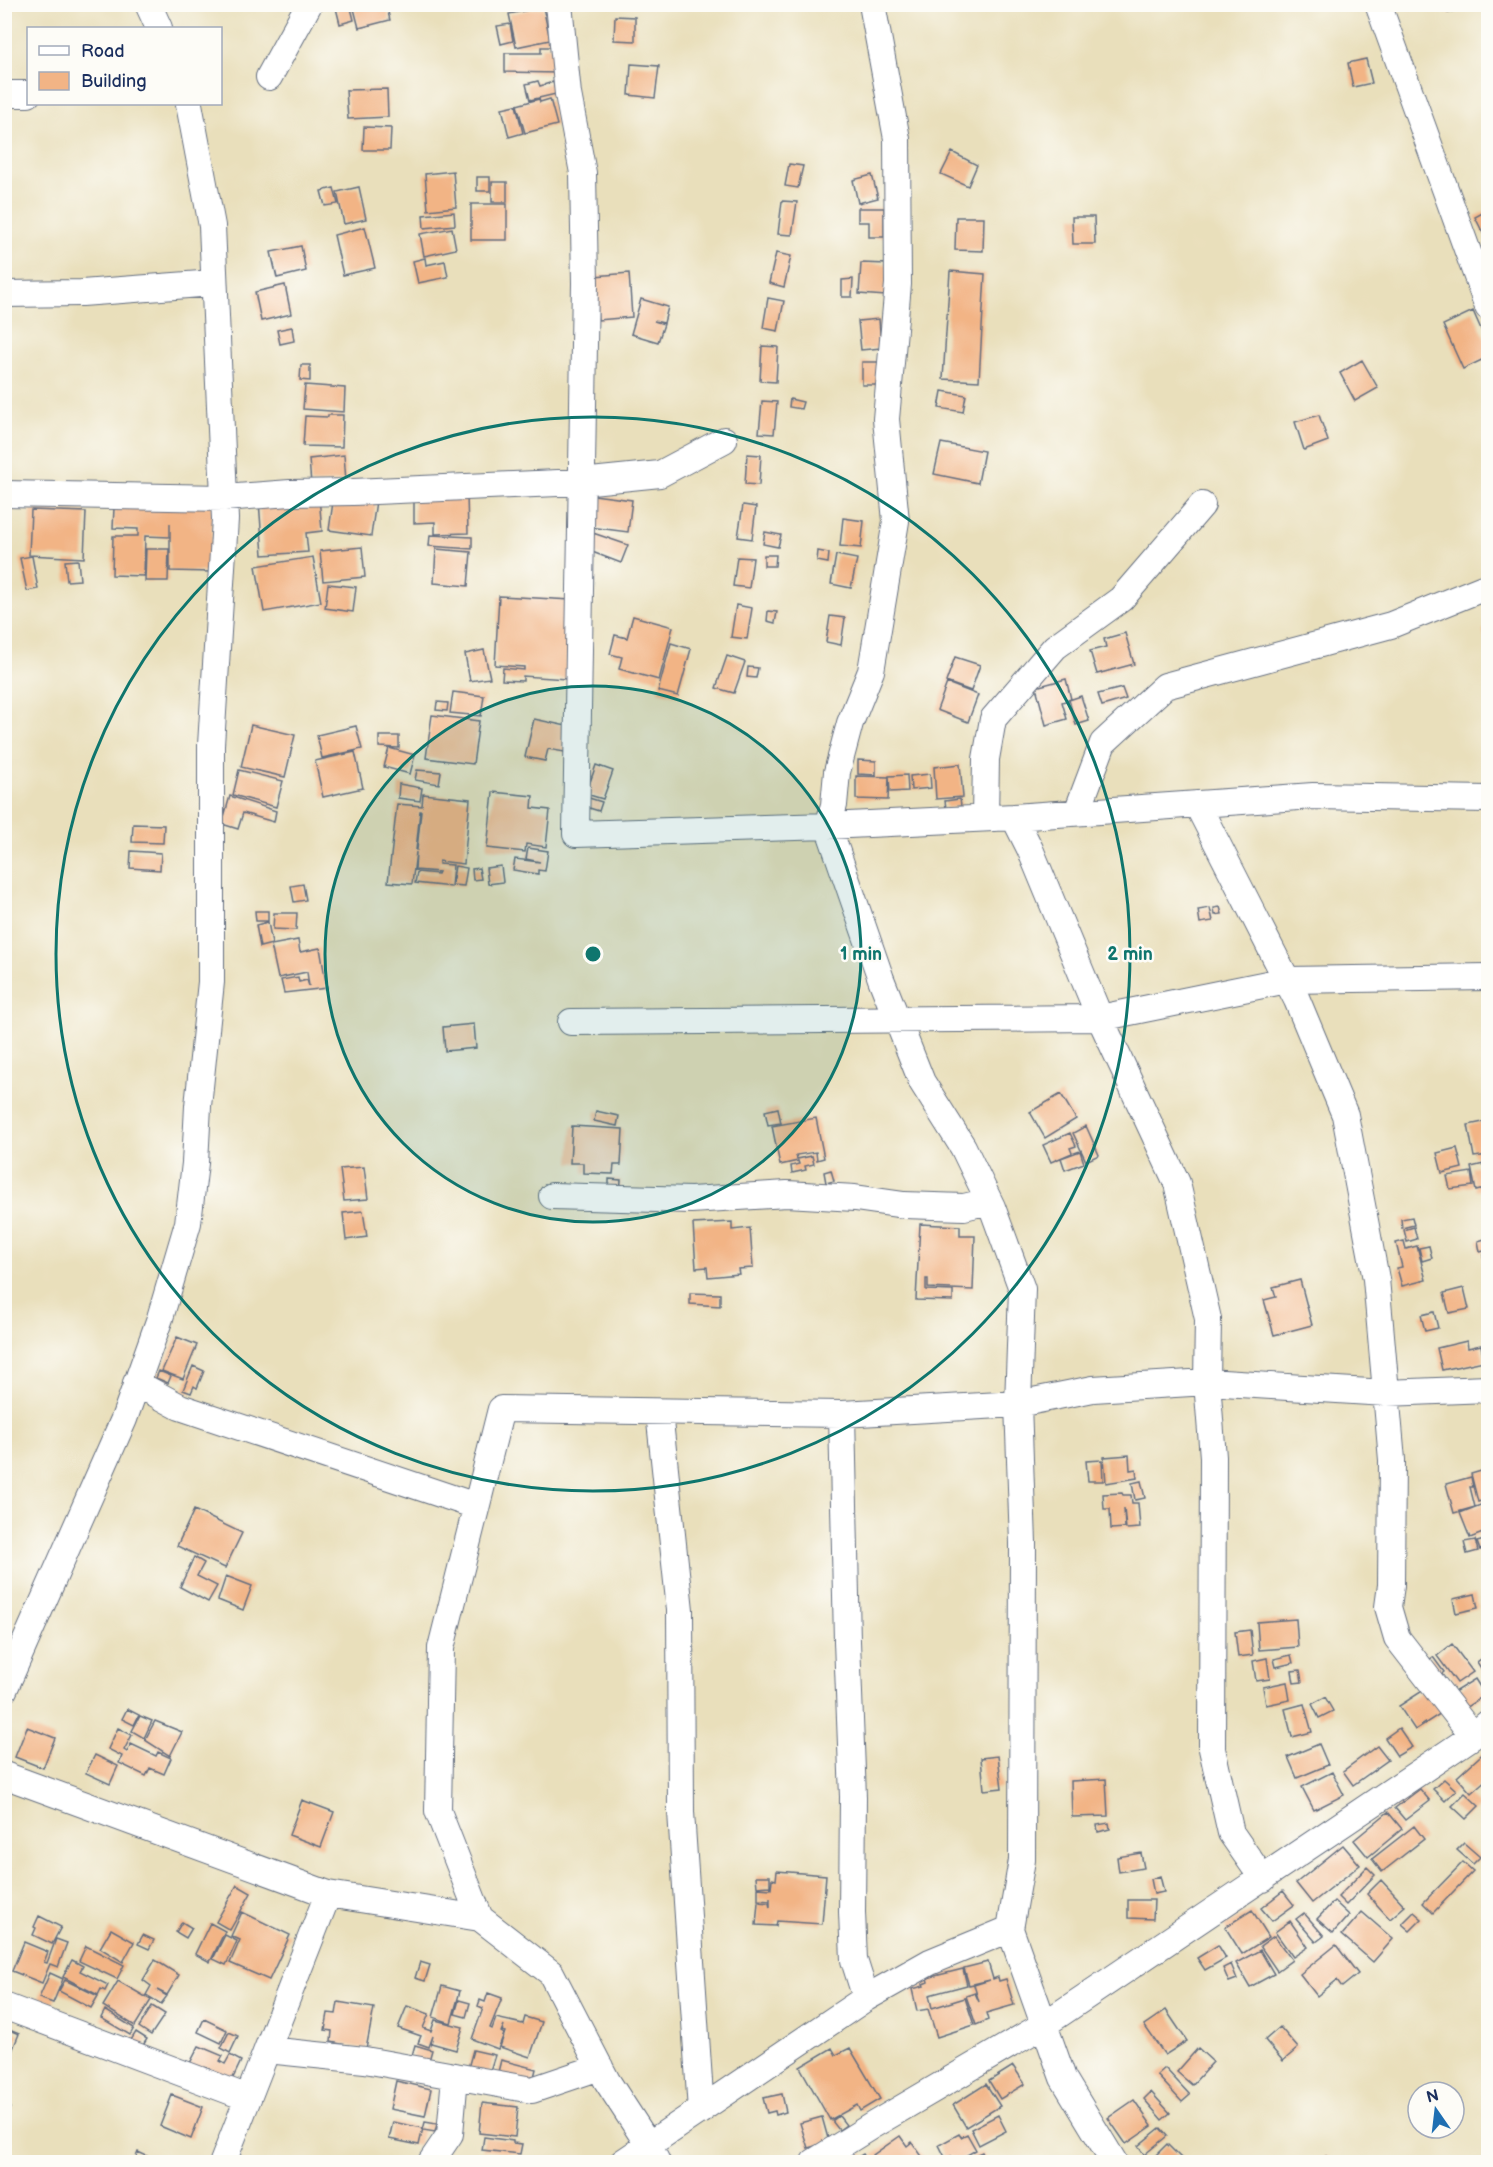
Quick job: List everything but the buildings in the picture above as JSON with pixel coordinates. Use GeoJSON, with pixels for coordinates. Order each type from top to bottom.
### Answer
{"type":"FeatureCollection","features":[{"type":"Feature","properties":{"kind":"street"},"geometry":{"type":"LineString","coordinates":[[148,4],[159,27]]}},
{"type":"Feature","properties":{"kind":"street"},"geometry":{"type":"LineString","coordinates":[[269,77],[309,4]]}},
{"type":"Feature","properties":{"kind":"street"},"geometry":{"type":"LineString","coordinates":[[559,4],[568,94],[583,174],[585,284],[576,834],[1014,817],[1313,796],[1488,799]]}},
{"type":"Feature","properties":{"kind":"street"},"geometry":{"type":"LineString","coordinates":[[872,4],[897,139],[898,284],[886,419],[896,521],[871,671],[850,723],[837,772],[834,805],[828,826],[922,1082],[963,1147],[989,1201],[1022,1289],[1018,1404],[1023,1543],[1022,1860],[1010,1929],[1063,2078],[1114,2163]]}},
{"type":"Feature","properties":{"kind":"street"},"geometry":{"type":"LineString","coordinates":[[1378,4],[1488,307]]}},
{"type":"Feature","properties":{"kind":"street"},"geometry":{"type":"LineString","coordinates":[[4,94],[27,94]]}},
{"type":"Feature","properties":{"kind":"street"},"geometry":{"type":"LineString","coordinates":[[4,1690],[124,1419],[160,1318],[188,1224],[211,982],[211,745],[225,519],[212,226],[189,105]]}},
{"type":"Feature","properties":{"kind":"street"},"geometry":{"type":"LineString","coordinates":[[4,294],[82,293],[214,283]]}},
{"type":"Feature","properties":{"kind":"street"},"geometry":{"type":"LineString","coordinates":[[4,494],[224,498],[290,493],[581,482],[660,474],[724,440]]}},
{"type":"Feature","properties":{"kind":"street"},"geometry":{"type":"LineString","coordinates":[[985,818],[986,759],[993,719],[1055,647],[1121,599],[1202,505]]}},
{"type":"Feature","properties":{"kind":"street"},"geometry":{"type":"LineString","coordinates":[[1077,812],[1102,743],[1165,686],[1390,625],[1488,585]]}},
{"type":"Feature","properties":{"kind":"street"},"geometry":{"type":"LineString","coordinates":[[814,2163],[873,2125],[1045,2024],[1481,1730],[1397,1638],[1388,1608],[1391,1585],[1392,1460],[1376,1279],[1345,1115],[1287,980],[1197,804]]}},
{"type":"Feature","properties":{"kind":"street"},"geometry":{"type":"LineString","coordinates":[[1014,817],[1030,849],[1100,1018],[1177,1183],[1208,1319],[1207,1382],[1214,1457],[1212,1749],[1231,1833],[1263,1879]]}},
{"type":"Feature","properties":{"kind":"street"},"geometry":{"type":"LineString","coordinates":[[571,1022],[1100,1018],[1287,980],[1488,977]]}},
{"type":"Feature","properties":{"kind":"street"},"geometry":{"type":"LineString","coordinates":[[552,1196],[691,1200],[787,1194],[855,1198],[904,1205],[964,1207],[989,1201]]}},
{"type":"Feature","properties":{"kind":"street"},"geometry":{"type":"LineString","coordinates":[[480,1918],[438,1810],[441,1648],[501,1409],[842,1414],[1018,1404],[1093,1389],[1207,1382],[1386,1394],[1488,1389]]}},
{"type":"Feature","properties":{"kind":"street"},"geometry":{"type":"LineString","coordinates":[[136,1383],[180,1407],[476,1506]]}},
{"type":"Feature","properties":{"kind":"street"},"geometry":{"type":"LineString","coordinates":[[659,1412],[680,1610],[681,1812],[700,2111]]}},
{"type":"Feature","properties":{"kind":"street"},"geometry":{"type":"LineString","coordinates":[[842,1414],[853,1797],[852,1912],[854,1960],[866,1998]]}},
{"type":"Feature","properties":{"kind":"street"},"geometry":{"type":"LineString","coordinates":[[4,1774],[328,1894],[480,1918],[551,1973],[600,2067],[652,2153]]}},
{"type":"Feature","properties":{"kind":"street"},"geometry":{"type":"LineString","coordinates":[[223,2163],[328,1894]]}},
{"type":"Feature","properties":{"kind":"street"},"geometry":{"type":"LineString","coordinates":[[622,2163],[652,2153],[700,2111],[866,1998],[930,1962],[1010,1929]]}},
{"type":"Feature","properties":{"kind":"street"},"geometry":{"type":"LineString","coordinates":[[4,2006],[248,2098]]}},
{"type":"Feature","properties":{"kind":"street"},"geometry":{"type":"LineString","coordinates":[[267,2050],[366,2060],[531,2090],[600,2067]]}},
{"type":"Feature","properties":{"kind":"street"},"geometry":{"type":"LineString","coordinates":[[430,2163],[450,2134],[455,2076]]}}]}
